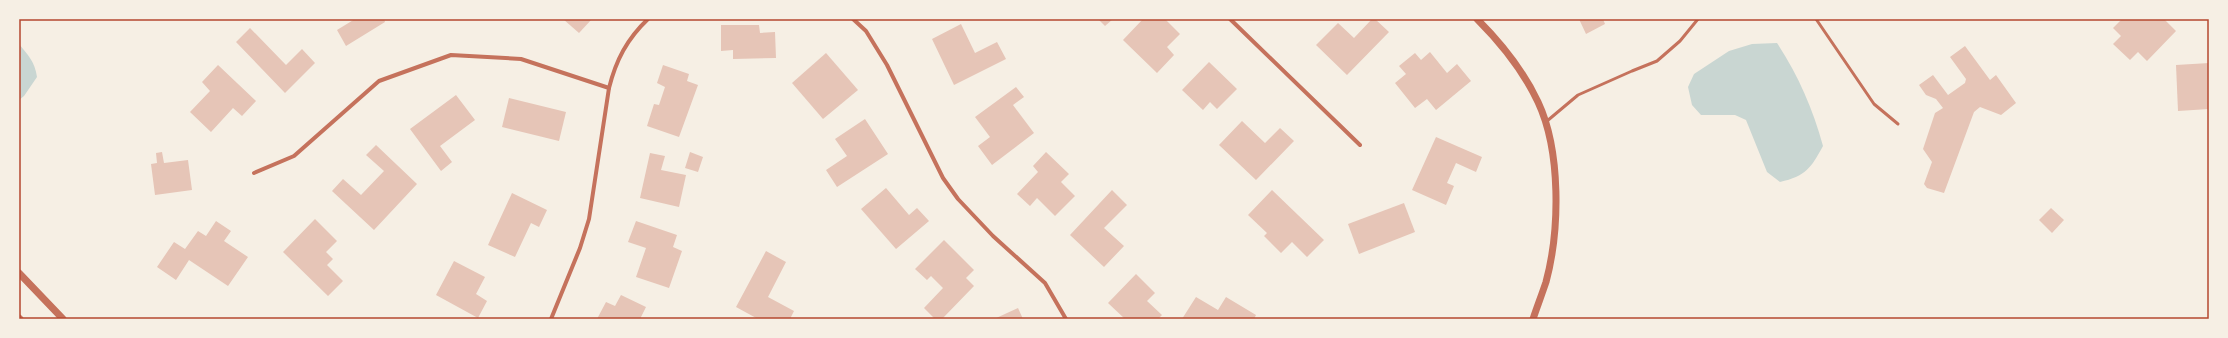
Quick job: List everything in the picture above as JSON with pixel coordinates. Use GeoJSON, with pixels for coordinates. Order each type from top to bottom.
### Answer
{"type":"FeatureCollection","features":[{"type":"Feature","properties":{"kind":"street"},"geometry":{"type":"LineString","coordinates":[[551,319],[580,248],[589,219],[609,88],[614,68],[623,48],[648,19]]}},
{"type":"Feature","properties":{"kind":"street"},"geometry":{"type":"LineString","coordinates":[[853,19],[866,31],[887,65],[943,178],[958,199],[993,236],[1045,282],[1066,319]]}},
{"type":"Feature","properties":{"kind":"street"},"geometry":{"type":"LineString","coordinates":[[1230,19],[1360,146]]}},
{"type":"Feature","properties":{"kind":"street"},"geometry":{"type":"LineString","coordinates":[[1477,19],[1489,31],[1526,79],[1539,104],[1554,155],[1555,208],[1552,251],[1546,281],[1533,319]]}},
{"type":"Feature","properties":{"kind":"street"},"geometry":{"type":"LineString","coordinates":[[254,173],[294,156],[379,81],[451,55],[521,60],[609,88]]}},
{"type":"Feature","properties":{"kind":"street"},"geometry":{"type":"LineString","coordinates":[[19,273],[63,319]]}},
{"type":"Feature","properties":{"kind":"lane"},"geometry":{"type":"LineString","coordinates":[[1545,123],[1578,95],[1657,61],[1680,41],[1698,19]]}},
{"type":"Feature","properties":{"kind":"lane"},"geometry":{"type":"LineString","coordinates":[[1816,19],[1874,104],[1898,124]]}},
{"type":"Feature","properties":{"kind":"shaded area"},"geometry":{"type":"Polygon","coordinates":[[[1777,43],[1792,67],[1804,93],[1815,119],[1823,146],[1807,170],[1796,177],[1780,182],[1767,172],[1746,120],[1735,115],[1701,115],[1692,105],[1688,87],[1694,74],[1729,51],[1752,44],[1777,43]]]}},
{"type":"Feature","properties":{"kind":"shaded area"},"geometry":{"type":"Polygon","coordinates":[[[19,44],[33,63],[37,77],[24,96],[19,100],[19,44]]]}},
{"type":"Feature","properties":{"kind":"building"},"geometry":{"type":"Polygon","coordinates":[[[355,19],[384,19],[385,22],[346,46],[337,30],[355,19]]]}},
{"type":"Feature","properties":{"kind":"building"},"geometry":{"type":"Polygon","coordinates":[[[563,19],[592,19],[579,33],[563,19]]]}},
{"type":"Feature","properties":{"kind":"building"},"geometry":{"type":"Polygon","coordinates":[[[1098,19],[1113,19],[1105,26],[1098,19]]]}},
{"type":"Feature","properties":{"kind":"building"},"geometry":{"type":"Polygon","coordinates":[[[1143,19],[1165,19],[1180,34],[1167,47],[1174,55],[1157,73],[1123,40],[1143,19]]]}},
{"type":"Feature","properties":{"kind":"building"},"geometry":{"type":"Polygon","coordinates":[[[1372,19],[1375,19],[1389,32],[1347,75],[1316,45],[1338,23],[1354,38],[1372,19]]]}},
{"type":"Feature","properties":{"kind":"building"},"geometry":{"type":"Polygon","coordinates":[[[1579,19],[1603,19],[1605,24],[1586,34],[1579,19]]]}},
{"type":"Feature","properties":{"kind":"building"},"geometry":{"type":"Polygon","coordinates":[[[2122,19],[2164,19],[2176,31],[2147,61],[2138,52],[2130,60],[2113,44],[2121,36],[2113,28],[2122,19]]]}},
{"type":"Feature","properties":{"kind":"building"},"geometry":{"type":"Polygon","coordinates":[[[961,24],[975,53],[997,42],[1006,59],[954,85],[932,39],[961,24]]]}},
{"type":"Feature","properties":{"kind":"building"},"geometry":{"type":"Polygon","coordinates":[[[721,25],[759,25],[760,33],[775,32],[776,58],[733,59],[733,50],[721,51],[721,25]]]}},
{"type":"Feature","properties":{"kind":"building"},"geometry":{"type":"Polygon","coordinates":[[[250,28],[286,65],[302,49],[315,63],[285,93],[236,42],[250,28]]]}},
{"type":"Feature","properties":{"kind":"building"},"geometry":{"type":"Polygon","coordinates":[[[1965,46],[1990,80],[1996,75],[2016,103],[2001,115],[1980,107],[1974,112],[1944,193],[1927,188],[1924,184],[1932,162],[1923,149],[1935,113],[1943,108],[1936,99],[1926,95],[1919,85],[1933,75],[1948,95],[1965,83],[1966,79],[1950,57],[1965,46]]]}},
{"type":"Feature","properties":{"kind":"building"},"geometry":{"type":"Polygon","coordinates":[[[1430,52],[1447,73],[1457,64],[1471,81],[1436,110],[1427,99],[1415,108],[1395,83],[1406,74],[1399,66],[1415,53],[1421,60],[1430,52]]]}},
{"type":"Feature","properties":{"kind":"building"},"geometry":{"type":"Polygon","coordinates":[[[826,53],[858,90],[823,119],[792,83],[826,53]]]}},
{"type":"Feature","properties":{"kind":"building"},"geometry":{"type":"Polygon","coordinates":[[[1209,62],[1237,89],[1217,109],[1210,102],[1203,110],[1182,90],[1209,62]]]}},
{"type":"Feature","properties":{"kind":"building"},"geometry":{"type":"Polygon","coordinates":[[[2209,63],[2209,109],[2178,111],[2176,65],[2209,63]]]}},
{"type":"Feature","properties":{"kind":"building"},"geometry":{"type":"Polygon","coordinates":[[[218,65],[256,101],[242,116],[233,108],[211,132],[190,112],[210,91],[202,82],[218,65]]]}},
{"type":"Feature","properties":{"kind":"building"},"geometry":{"type":"Polygon","coordinates":[[[663,65],[689,74],[687,81],[698,85],[679,137],[647,126],[654,104],[659,105],[665,87],[657,83],[663,65]]]}},
{"type":"Feature","properties":{"kind":"building"},"geometry":{"type":"Polygon","coordinates":[[[1016,87],[1024,97],[1013,105],[1034,133],[992,165],[978,146],[990,137],[975,117],[1016,87]]]}},
{"type":"Feature","properties":{"kind":"building"},"geometry":{"type":"Polygon","coordinates":[[[456,95],[475,120],[440,146],[452,162],[441,171],[410,129],[456,95]]]}},
{"type":"Feature","properties":{"kind":"building"},"geometry":{"type":"Polygon","coordinates":[[[509,98],[566,112],[559,141],[502,127],[509,98]]]}},
{"type":"Feature","properties":{"kind":"building"},"geometry":{"type":"Polygon","coordinates":[[[865,119],[888,154],[837,187],[826,170],[847,156],[835,139],[865,119]]]}},
{"type":"Feature","properties":{"kind":"building"},"geometry":{"type":"Polygon","coordinates":[[[1242,121],[1265,143],[1280,128],[1294,141],[1256,180],[1219,145],[1242,121]]]}},
{"type":"Feature","properties":{"kind":"building"},"geometry":{"type":"Polygon","coordinates":[[[1436,137],[1482,157],[1476,172],[1456,163],[1447,183],[1454,186],[1446,205],[1412,190],[1436,137]]]}},
{"type":"Feature","properties":{"kind":"building"},"geometry":{"type":"Polygon","coordinates":[[[376,145],[417,184],[374,230],[332,191],[343,179],[361,195],[384,171],[366,155],[376,145]]]}},
{"type":"Feature","properties":{"kind":"building"},"geometry":{"type":"Polygon","coordinates":[[[162,152],[164,163],[188,160],[192,190],[155,195],[151,164],[157,163],[156,153],[162,152]]]}},
{"type":"Feature","properties":{"kind":"building"},"geometry":{"type":"Polygon","coordinates":[[[690,152],[703,157],[698,172],[685,168],[690,152]]]}},
{"type":"Feature","properties":{"kind":"building"},"geometry":{"type":"Polygon","coordinates":[[[1046,152],[1069,174],[1061,182],[1075,196],[1055,216],[1037,198],[1030,206],[1017,194],[1038,172],[1033,166],[1046,152]]]}},
{"type":"Feature","properties":{"kind":"building"},"geometry":{"type":"Polygon","coordinates":[[[650,153],[665,156],[661,170],[686,175],[679,207],[640,198],[650,153]]]}},
{"type":"Feature","properties":{"kind":"building"},"geometry":{"type":"Polygon","coordinates":[[[886,188],[909,215],[917,208],[929,221],[896,249],[861,209],[886,188]]]}},
{"type":"Feature","properties":{"kind":"building"},"geometry":{"type":"Polygon","coordinates":[[[1112,190],[1127,205],[1104,228],[1124,246],[1104,267],[1070,235],[1112,190]]]}},
{"type":"Feature","properties":{"kind":"building"},"geometry":{"type":"Polygon","coordinates":[[[1272,190],[1324,240],[1307,257],[1292,242],[1281,253],[1264,236],[1267,233],[1248,215],[1272,190]]]}},
{"type":"Feature","properties":{"kind":"building"},"geometry":{"type":"Polygon","coordinates":[[[512,193],[547,210],[539,227],[531,223],[515,257],[488,245],[512,193]]]}},
{"type":"Feature","properties":{"kind":"building"},"geometry":{"type":"Polygon","coordinates":[[[1404,203],[1415,232],[1359,254],[1348,224],[1404,203]]]}},
{"type":"Feature","properties":{"kind":"building"},"geometry":{"type":"Polygon","coordinates":[[[2051,208],[2064,220],[2052,233],[2039,220],[2051,208]]]}},
{"type":"Feature","properties":{"kind":"building"},"geometry":{"type":"Polygon","coordinates":[[[315,219],[337,241],[326,252],[333,259],[327,265],[343,281],[328,296],[283,252],[315,219]]]}},
{"type":"Feature","properties":{"kind":"building"},"geometry":{"type":"Polygon","coordinates":[[[216,221],[231,231],[224,241],[248,257],[228,286],[189,260],[176,280],[157,267],[174,242],[185,249],[198,231],[206,236],[216,221]]]}},
{"type":"Feature","properties":{"kind":"building"},"geometry":{"type":"Polygon","coordinates":[[[636,221],[677,235],[673,247],[682,251],[669,288],[636,277],[646,248],[628,242],[636,221]]]}},
{"type":"Feature","properties":{"kind":"building"},"geometry":{"type":"Polygon","coordinates":[[[944,240],[974,270],[966,278],[974,286],[942,319],[935,319],[924,308],[943,288],[931,276],[927,280],[915,269],[944,240]]]}},
{"type":"Feature","properties":{"kind":"building"},"geometry":{"type":"Polygon","coordinates":[[[766,251],[786,262],[768,297],[794,311],[790,319],[758,319],[736,307],[766,251]]]}},
{"type":"Feature","properties":{"kind":"building"},"geometry":{"type":"Polygon","coordinates":[[[454,261],[485,277],[476,294],[487,301],[478,318],[436,295],[454,261]]]}},
{"type":"Feature","properties":{"kind":"building"},"geometry":{"type":"Polygon","coordinates":[[[1136,274],[1155,293],[1147,301],[1162,315],[1158,319],[1125,319],[1108,303],[1136,274]]]}},
{"type":"Feature","properties":{"kind":"building"},"geometry":{"type":"Polygon","coordinates":[[[621,295],[646,307],[640,319],[597,319],[606,302],[615,306],[621,295]]]}},
{"type":"Feature","properties":{"kind":"building"},"geometry":{"type":"Polygon","coordinates":[[[1196,297],[1218,310],[1226,297],[1256,315],[1254,319],[1182,319],[1196,297]]]}},
{"type":"Feature","properties":{"kind":"building"},"geometry":{"type":"Polygon","coordinates":[[[1018,308],[1023,319],[994,319],[1018,308]]]}}]}
